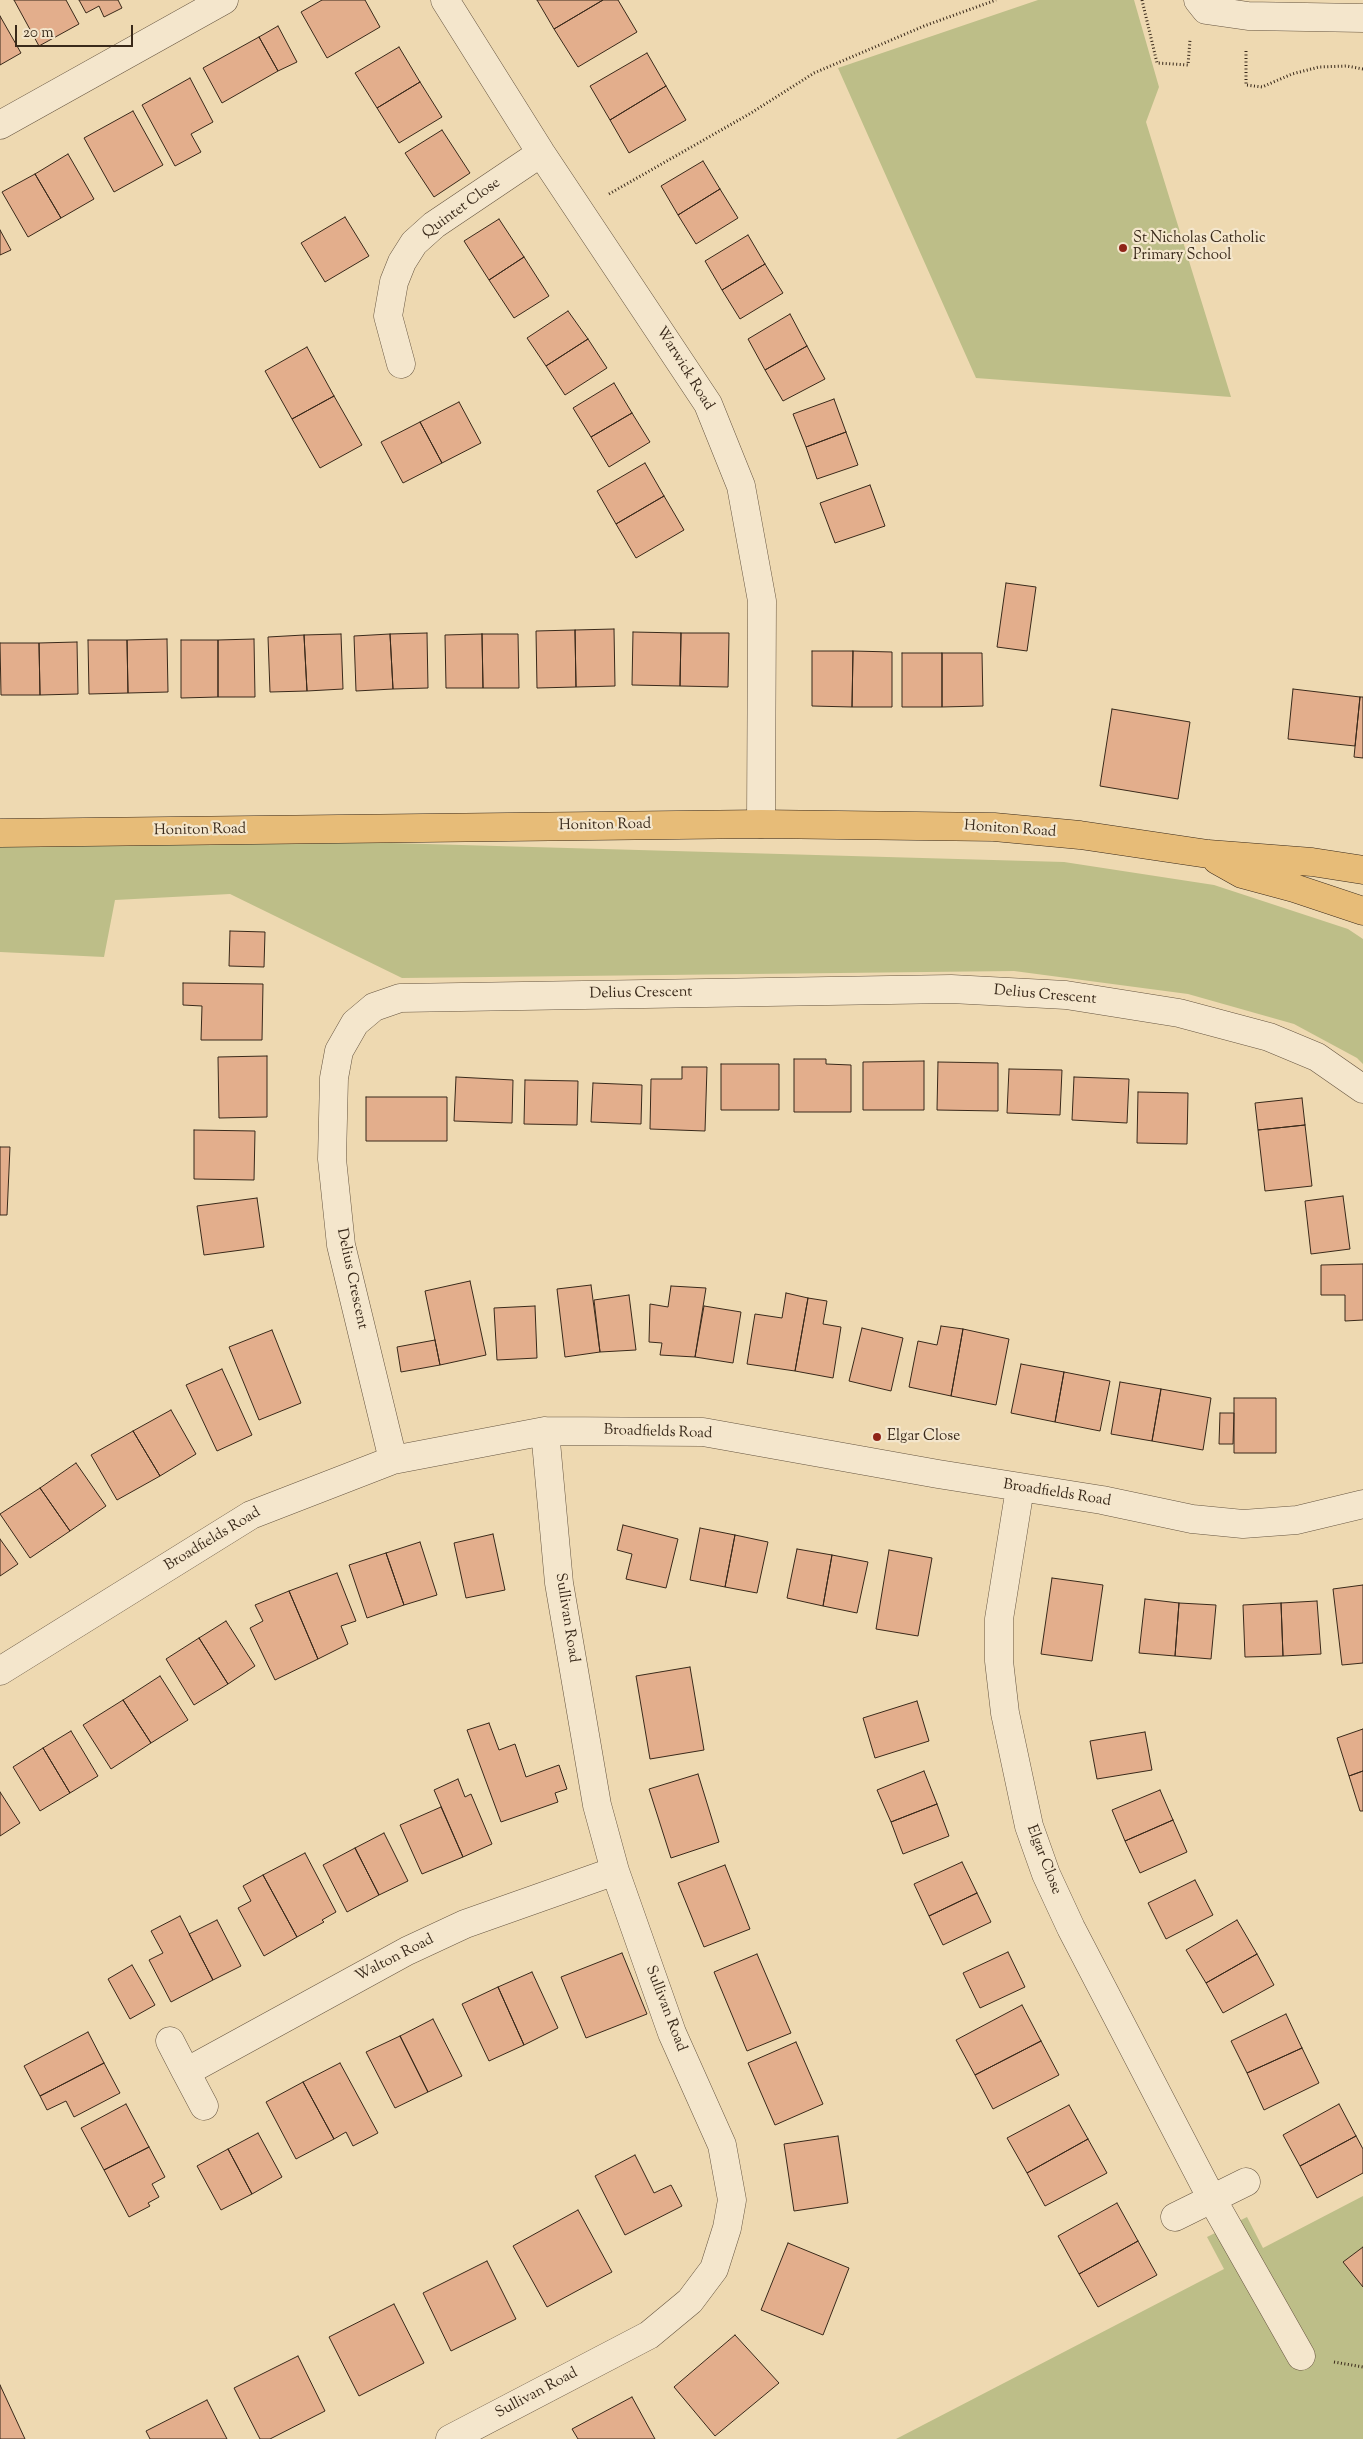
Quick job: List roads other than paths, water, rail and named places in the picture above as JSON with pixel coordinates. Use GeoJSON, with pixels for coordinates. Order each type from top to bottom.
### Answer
{"type":"FeatureCollection","features":[{"type":"Feature","properties":{"kind":"main road","name":"Honiton Road"},"geometry":{"type":"LineString","coordinates":[[0,834],[761,824],[994,827],[1080,835],[1208,854],[1312,862],[1363,870]]}},
{"type":"Feature","properties":{"kind":"main road","name":"Honiton Road"},"geometry":{"type":"LineString","coordinates":[[1208,854],[1242,874],[1302,890],[1363,911]]}},
{"type":"Feature","properties":{"kind":"street"},"geometry":{"type":"LineString","coordinates":[[0,125],[224,0]]}},
{"type":"Feature","properties":{"kind":"street","name":"Warwick Road"},"geometry":{"type":"LineString","coordinates":[[445,0],[541,153],[708,404],[741,486],[762,601],[761,824]]}},
{"type":"Feature","properties":{"kind":"street"},"geometry":{"type":"LineString","coordinates":[[1202,5],[1248,16],[1363,18]]}},
{"type":"Feature","properties":{"kind":"street","name":"Quintet Close"},"geometry":{"type":"LineString","coordinates":[[401,364],[388,316],[394,282],[402,262],[414,243],[434,225],[541,153]]}},
{"type":"Feature","properties":{"kind":"street","name":"Delius Crescent"},"geometry":{"type":"LineString","coordinates":[[393,1460],[341,1245],[332,1159],[334,1078],[339,1051],[355,1023],[374,1007],[400,998],[951,989],[1066,995],[1179,1013],[1270,1037],[1317,1057],[1363,1089]]}},
{"type":"Feature","properties":{"kind":"street","name":"Broadfields Road"},"geometry":{"type":"LineString","coordinates":[[0,1671],[251,1515],[393,1460],[545,1431],[703,1432],[1020,1488],[1102,1500],[1192,1519],[1243,1524],[1297,1520],[1363,1504]]}},
{"type":"Feature","properties":{"kind":"street","name":"Sullivan Road"},"geometry":{"type":"LineString","coordinates":[[450,2439],[649,2335],[690,2300],[714,2269],[727,2228],[732,2200],[722,2145],[672,2033],[615,1871],[597,1805],[559,1583],[545,1431]]}},
{"type":"Feature","properties":{"kind":"street","name":"Elgar Close"},"geometry":{"type":"LineString","coordinates":[[1020,1488],[999,1619],[999,1661],[1005,1713],[1028,1826],[1046,1874],[1071,1928],[1212,2199],[1301,2356]]}},
{"type":"Feature","properties":{"kind":"street","name":"Walton Road"},"geometry":{"type":"LineString","coordinates":[[186,2072],[407,1951],[466,1924],[615,1871]]}},
{"type":"Feature","properties":{"kind":"street"},"geometry":{"type":"LineString","coordinates":[[170,2041],[204,2106]]}},
{"type":"Feature","properties":{"kind":"street"},"geometry":{"type":"LineString","coordinates":[[1175,2217],[1246,2182]]}},
{"type":"Feature","properties":{"kind":"place","name":"St Nicholas Catholic Primary School"},"geometry":{"type":"Point","coordinates":[1123,248]}},
{"type":"Feature","properties":{"kind":"place","name":"Elgar Close"},"geometry":{"type":"Point","coordinates":[877,1437]}}]}
